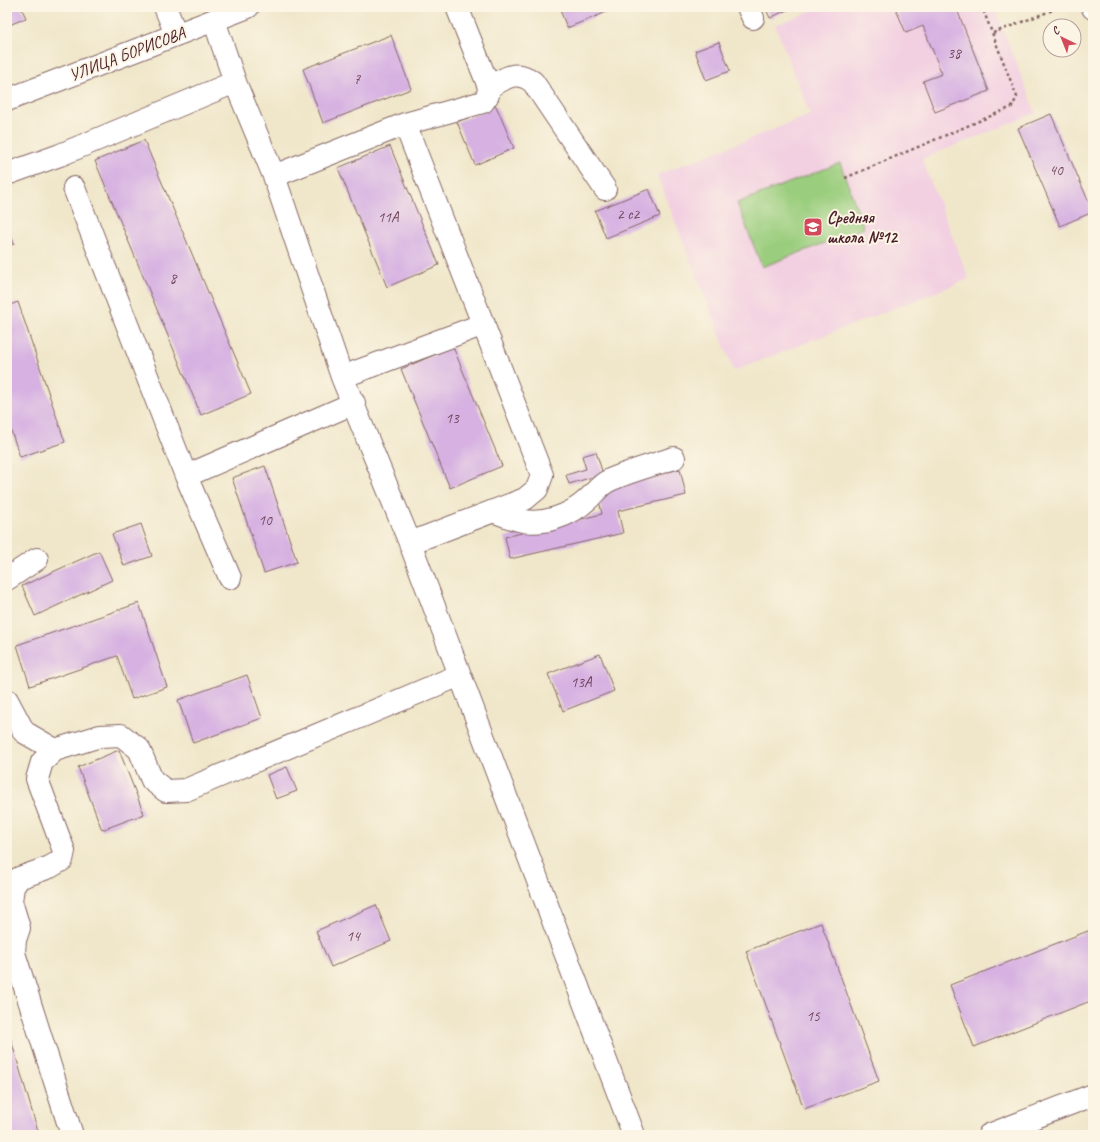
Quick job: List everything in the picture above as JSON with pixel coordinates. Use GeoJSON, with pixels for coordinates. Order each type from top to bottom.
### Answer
{"type":"FeatureCollection","features":[{"type":"Feature","properties":{"kind":"street"},"geometry":{"type":"LineString","coordinates":[[165,7],[176,34]]}},
{"type":"Feature","properties":{"kind":"street","name":"УЛИЦА БОРИСОВА"},"geometry":{"type":"LineString","coordinates":[[7,100],[248,7]]}},
{"type":"Feature","properties":{"kind":"street"},"geometry":{"type":"LineString","coordinates":[[274,176],[405,124],[482,102],[488,95],[489,87],[457,7]]}},
{"type":"Feature","properties":{"kind":"street"},"geometry":{"type":"LineString","coordinates":[[214,20],[235,82],[274,176],[342,377],[354,403],[410,543],[634,1135]]}},
{"type":"Feature","properties":{"kind":"street"},"geometry":{"type":"LineString","coordinates":[[489,87],[515,75],[524,75],[533,82],[605,189]]}},
{"type":"Feature","properties":{"kind":"street"},"geometry":{"type":"LineString","coordinates":[[7,174],[60,155],[235,82]]}},
{"type":"Feature","properties":{"kind":"street"},"geometry":{"type":"LineString","coordinates":[[405,124],[542,475],[537,489],[532,495],[410,543]]}},
{"type":"Feature","properties":{"kind":"street"},"geometry":{"type":"LineString","coordinates":[[74,188],[186,476],[230,578]]}},
{"type":"Feature","properties":{"kind":"street"},"geometry":{"type":"LineString","coordinates":[[342,377],[484,324]]}},
{"type":"Feature","properties":{"kind":"street"},"geometry":{"type":"LineString","coordinates":[[186,476],[354,403]]}},
{"type":"Feature","properties":{"kind":"street"},"geometry":{"type":"LineString","coordinates":[[493,511],[520,521],[544,521],[558,517],[572,511],[588,500],[598,487],[610,480],[674,458]]}},
{"type":"Feature","properties":{"kind":"street"},"geometry":{"type":"LineString","coordinates":[[7,580],[37,559]]}},
{"type":"Feature","properties":{"kind":"street"},"geometry":{"type":"LineString","coordinates":[[72,1135],[14,953],[15,940],[19,928],[11,901],[13,887],[19,878],[50,867],[62,860],[64,851],[37,779],[42,762],[55,750],[100,736],[121,735],[139,749],[152,780],[166,791],[186,790],[460,675]]}},
{"type":"Feature","properties":{"kind":"street"},"geometry":{"type":"LineString","coordinates":[[7,700],[24,732],[55,750]]}},
{"type":"Feature","properties":{"kind":"street"},"geometry":{"type":"LineString","coordinates":[[989,1135],[1093,1095]]}},
{"type":"Feature","properties":{"kind":"path"},"geometry":{"type":"LineString","coordinates":[[845,178],[1012,107],[1017,97],[982,7]]}},
{"type":"Feature","properties":{"kind":"path"},"geometry":{"type":"LineString","coordinates":[[993,33],[1061,7]]}},
{"type":"Feature","properties":{"kind":"shaded area","name":"Средняя школа №12"},"geometry":{"type":"Polygon","coordinates":[[[822,7],[994,7],[1036,113],[922,159],[969,279],[734,371],[657,175],[810,115],[775,25],[822,7]]]}},
{"type":"Feature","properties":{"kind":"green space"},"geometry":{"type":"Polygon","coordinates":[[[840,163],[864,228],[762,267],[737,203],[840,163]]]}},
{"type":"Feature","properties":{"kind":"building"},"geometry":{"type":"Polygon","coordinates":[[[7,7],[21,7],[26,18],[7,26],[7,7]]]}},
{"type":"Feature","properties":{"kind":"building"},"geometry":{"type":"Polygon","coordinates":[[[559,7],[619,7],[567,28],[559,7]]]}},
{"type":"Feature","properties":{"kind":"building"},"geometry":{"type":"Polygon","coordinates":[[[765,7],[788,7],[789,9],[770,18],[765,7]]]}},
{"type":"Feature","properties":{"kind":"building"},"geometry":{"type":"Polygon","coordinates":[[[895,7],[956,7],[989,91],[935,112],[923,81],[942,74],[923,26],[906,33],[895,7]]]}},
{"type":"Feature","properties":{"kind":"building"},"geometry":{"type":"Polygon","coordinates":[[[391,35],[411,89],[323,123],[303,69],[391,35]]]}},
{"type":"Feature","properties":{"kind":"building"},"geometry":{"type":"Polygon","coordinates":[[[719,42],[730,71],[706,80],[695,51],[719,42]]]}},
{"type":"Feature","properties":{"kind":"building"},"geometry":{"type":"Polygon","coordinates":[[[496,106],[514,148],[475,165],[457,122],[496,106]]]}},
{"type":"Feature","properties":{"kind":"building"},"geometry":{"type":"Polygon","coordinates":[[[1051,114],[1093,212],[1060,226],[1018,128],[1051,114]]]}},
{"type":"Feature","properties":{"kind":"building"},"geometry":{"type":"Polygon","coordinates":[[[144,140],[251,394],[201,415],[95,161],[144,140]]]}},
{"type":"Feature","properties":{"kind":"building"},"geometry":{"type":"Polygon","coordinates":[[[390,146],[439,265],[387,287],[338,168],[390,146]]]}},
{"type":"Feature","properties":{"kind":"building"},"geometry":{"type":"Polygon","coordinates":[[[649,189],[660,216],[606,238],[595,211],[649,189]]]}},
{"type":"Feature","properties":{"kind":"building"},"geometry":{"type":"Polygon","coordinates":[[[7,225],[14,244],[7,246],[7,225]]]}},
{"type":"Feature","properties":{"kind":"building"},"geometry":{"type":"Polygon","coordinates":[[[18,302],[65,442],[20,457],[7,419],[7,306],[18,302]]]}},
{"type":"Feature","properties":{"kind":"building"},"geometry":{"type":"Polygon","coordinates":[[[453,347],[502,466],[450,488],[401,369],[453,347]]]}},
{"type":"Feature","properties":{"kind":"building"},"geometry":{"type":"Polygon","coordinates":[[[596,452],[603,474],[569,484],[566,475],[586,469],[582,456],[596,452]]]}},
{"type":"Feature","properties":{"kind":"building"},"geometry":{"type":"Polygon","coordinates":[[[265,466],[297,562],[264,573],[232,478],[265,466]]]}},
{"type":"Feature","properties":{"kind":"building"},"geometry":{"type":"Polygon","coordinates":[[[680,469],[686,495],[618,511],[623,533],[510,559],[505,537],[602,514],[598,496],[610,493],[608,486],[680,469]]]}},
{"type":"Feature","properties":{"kind":"building"},"geometry":{"type":"Polygon","coordinates":[[[141,524],[152,556],[124,566],[112,534],[141,524]]]}},
{"type":"Feature","properties":{"kind":"building"},"geometry":{"type":"Polygon","coordinates":[[[99,551],[112,580],[35,616],[22,586],[99,551]]]}},
{"type":"Feature","properties":{"kind":"building"},"geometry":{"type":"Polygon","coordinates":[[[139,603],[167,687],[132,699],[117,656],[30,686],[17,645],[139,603]]]}},
{"type":"Feature","properties":{"kind":"building"},"geometry":{"type":"Polygon","coordinates":[[[600,654],[614,691],[563,711],[548,674],[600,654]]]}},
{"type":"Feature","properties":{"kind":"building"},"geometry":{"type":"Polygon","coordinates":[[[247,675],[262,718],[193,743],[178,700],[247,675]]]}},
{"type":"Feature","properties":{"kind":"building"},"geometry":{"type":"Polygon","coordinates":[[[119,750],[144,814],[102,830],[78,767],[119,750]]]}},
{"type":"Feature","properties":{"kind":"building"},"geometry":{"type":"Polygon","coordinates":[[[287,767],[297,791],[276,799],[267,775],[287,767]]]}},
{"type":"Feature","properties":{"kind":"building"},"geometry":{"type":"Polygon","coordinates":[[[376,905],[391,941],[331,967],[316,931],[376,905]]]}},
{"type":"Feature","properties":{"kind":"building"},"geometry":{"type":"Polygon","coordinates":[[[821,923],[879,1081],[804,1109],[746,951],[821,923]]]}},
{"type":"Feature","properties":{"kind":"building"},"geometry":{"type":"Polygon","coordinates":[[[1093,929],[1093,1000],[974,1047],[950,985],[1093,929]]]}},
{"type":"Feature","properties":{"kind":"building"},"geometry":{"type":"Polygon","coordinates":[[[9,1033],[39,1135],[7,1135],[7,1034],[9,1033]]]}},
{"type":"Feature","properties":{"kind":"place","name":"Средняя школа №12"},"geometry":{"type":"Point","coordinates":[813,227]}}]}
